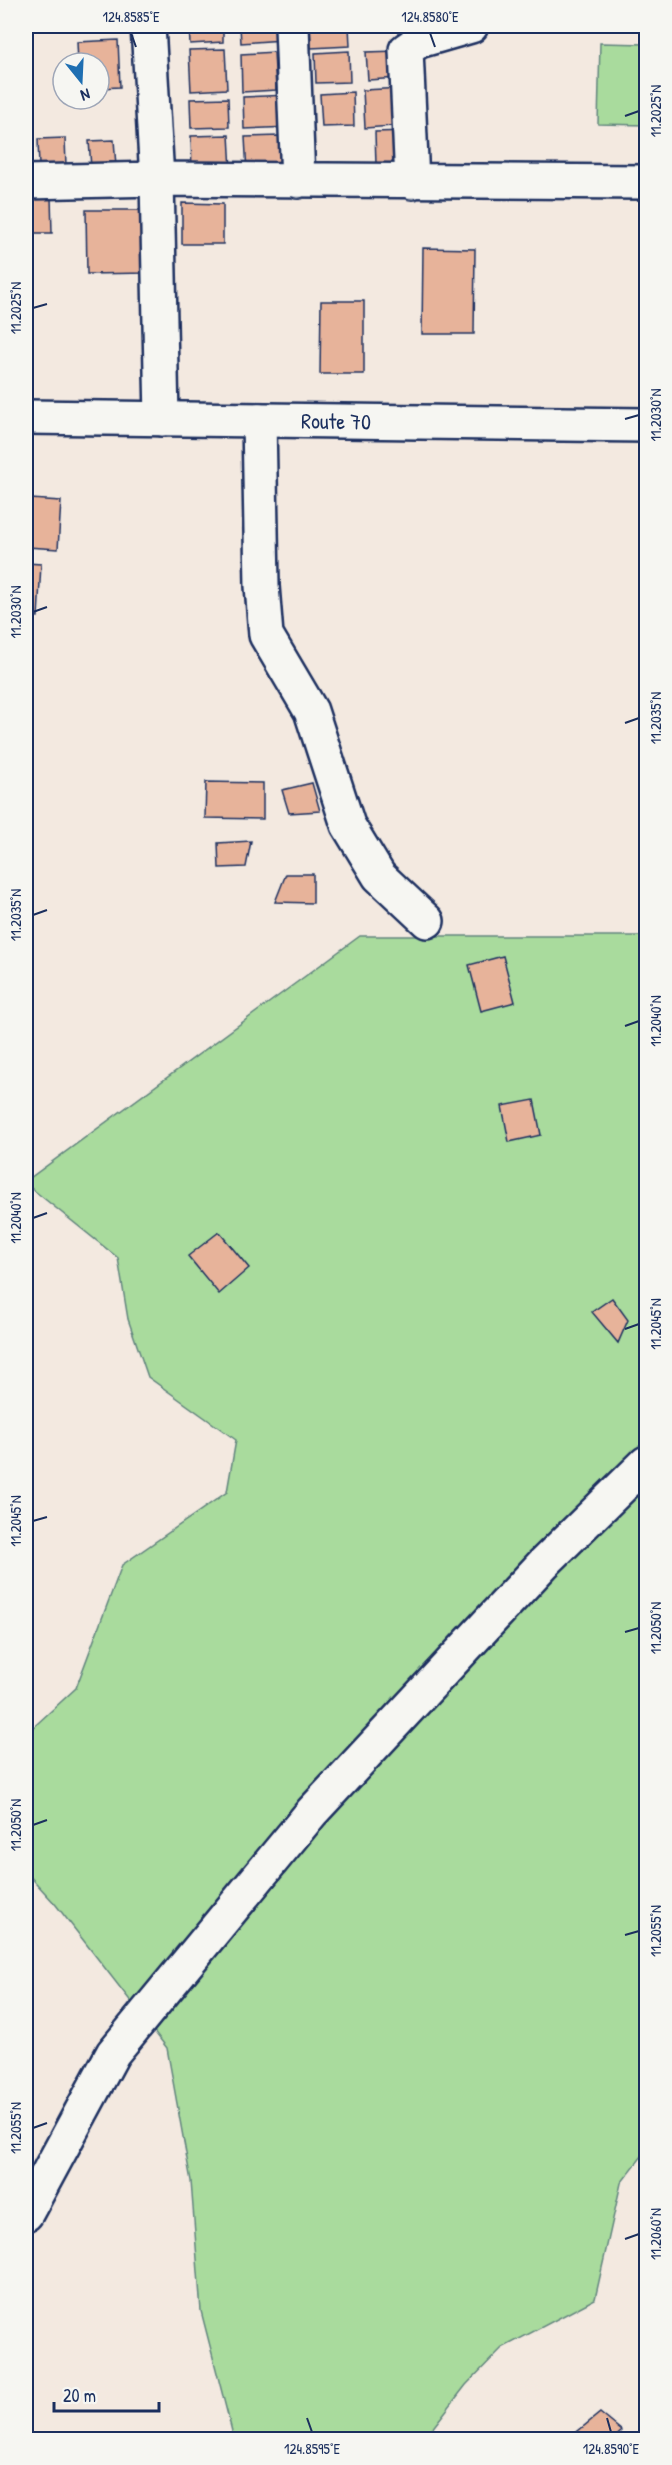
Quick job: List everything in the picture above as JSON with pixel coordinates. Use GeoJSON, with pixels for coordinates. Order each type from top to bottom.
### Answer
{"type":"FeatureCollection","features":[{"type":"Feature","properties":{"kind":"main road"},"geometry":{"type":"LineString","coordinates":[[148,26],[157,179],[162,419]]}},
{"type":"Feature","properties":{"kind":"main road"},"geometry":{"type":"LineString","coordinates":[[292,26],[298,182]]}},
{"type":"Feature","properties":{"kind":"main road"},"geometry":{"type":"LineString","coordinates":[[412,182],[406,50],[419,41],[471,26]]}},
{"type":"Feature","properties":{"kind":"main road"},"geometry":{"type":"LineString","coordinates":[[26,182],[157,179],[298,182],[646,182]]}},
{"type":"Feature","properties":{"kind":"main road","name":"Route 70"},"geometry":{"type":"LineString","coordinates":[[26,417],[646,424]]}},
{"type":"Feature","properties":{"kind":"main road"},"geometry":{"type":"LineString","coordinates":[[259,420],[262,586],[266,635],[310,711],[348,825],[379,876],[427,921]]}},
{"type":"Feature","properties":{"kind":"main road"},"geometry":{"type":"LineString","coordinates":[[26,2214],[113,2053],[305,1820],[543,1564],[646,1463]]}},
{"type":"Feature","properties":{"kind":"green space"},"geometry":{"type":"Polygon","coordinates":[[[600,43],[646,44],[646,125],[598,124],[600,43]]]}},
{"type":"Feature","properties":{"kind":"green space"},"geometry":{"type":"Polygon","coordinates":[[[360,936],[646,936],[646,2151],[621,2183],[595,2299],[502,2348],[466,2385],[428,2434],[428,2439],[234,2439],[201,2311],[191,2181],[167,2048],[56,1905],[26,1872],[26,1734],[76,1688],[122,1565],[227,1492],[236,1440],[148,1377],[128,1319],[118,1258],[26,1184],[26,1181],[360,936]]]}},
{"type":"Feature","properties":{"kind":"building"},"geometry":{"type":"Polygon","coordinates":[[[189,26],[223,26],[223,42],[190,44],[189,26]]]}},
{"type":"Feature","properties":{"kind":"building"},"geometry":{"type":"Polygon","coordinates":[[[240,26],[282,26],[283,40],[241,43],[240,26]]]}},
{"type":"Feature","properties":{"kind":"building"},"geometry":{"type":"Polygon","coordinates":[[[310,26],[349,26],[350,46],[311,48],[310,26]]]}},
{"type":"Feature","properties":{"kind":"building"},"geometry":{"type":"Polygon","coordinates":[[[118,40],[120,87],[111,87],[111,51],[77,51],[77,42],[118,40]]]}},
{"type":"Feature","properties":{"kind":"building"},"geometry":{"type":"Polygon","coordinates":[[[225,49],[227,89],[191,91],[189,50],[225,49]]]}},
{"type":"Feature","properties":{"kind":"building"},"geometry":{"type":"Polygon","coordinates":[[[349,51],[350,82],[316,83],[315,53],[349,51]]]}},
{"type":"Feature","properties":{"kind":"building"},"geometry":{"type":"Polygon","coordinates":[[[398,51],[399,78],[368,80],[366,52],[398,51]]]}},
{"type":"Feature","properties":{"kind":"building"},"geometry":{"type":"Polygon","coordinates":[[[274,52],[276,90],[242,92],[241,54],[274,52]]]}},
{"type":"Feature","properties":{"kind":"building"},"geometry":{"type":"Polygon","coordinates":[[[404,88],[406,125],[365,128],[363,90],[404,88]]]}},
{"type":"Feature","properties":{"kind":"building"},"geometry":{"type":"Polygon","coordinates":[[[353,92],[354,126],[322,127],[320,94],[353,92]]]}},
{"type":"Feature","properties":{"kind":"building"},"geometry":{"type":"Polygon","coordinates":[[[290,95],[291,127],[244,129],[243,97],[290,95]]]}},
{"type":"Feature","properties":{"kind":"building"},"geometry":{"type":"Polygon","coordinates":[[[228,98],[229,127],[191,128],[190,99],[228,98]]]}},
{"type":"Feature","properties":{"kind":"building"},"geometry":{"type":"Polygon","coordinates":[[[408,131],[410,163],[376,165],[375,132],[408,131]]]}},
{"type":"Feature","properties":{"kind":"building"},"geometry":{"type":"Polygon","coordinates":[[[229,135],[231,170],[192,172],[191,136],[229,135]]]}},
{"type":"Feature","properties":{"kind":"building"},"geometry":{"type":"Polygon","coordinates":[[[279,136],[281,170],[247,172],[245,137],[279,136]]]}},
{"type":"Feature","properties":{"kind":"building"},"geometry":{"type":"Polygon","coordinates":[[[65,138],[66,166],[39,167],[38,139],[65,138]]]}},
{"type":"Feature","properties":{"kind":"building"},"geometry":{"type":"Polygon","coordinates":[[[114,140],[116,166],[91,167],[89,141],[114,140]]]}},
{"type":"Feature","properties":{"kind":"building"},"geometry":{"type":"Polygon","coordinates":[[[28,197],[51,197],[52,233],[29,233],[28,197]]]}},
{"type":"Feature","properties":{"kind":"building"},"geometry":{"type":"Polygon","coordinates":[[[182,203],[223,204],[223,244],[182,244],[182,203]]]}},
{"type":"Feature","properties":{"kind":"building"},"geometry":{"type":"Polygon","coordinates":[[[86,210],[146,210],[147,273],[87,274],[86,210]]]}},
{"type":"Feature","properties":{"kind":"building"},"geometry":{"type":"Polygon","coordinates":[[[423,248],[475,249],[474,334],[422,334],[423,248]]]}},
{"type":"Feature","properties":{"kind":"building"},"geometry":{"type":"Polygon","coordinates":[[[321,301],[364,301],[364,374],[320,374],[321,301]]]}},
{"type":"Feature","properties":{"kind":"building"},"geometry":{"type":"Polygon","coordinates":[[[30,499],[61,501],[58,549],[27,547],[30,499]]]}},
{"type":"Feature","properties":{"kind":"building"},"geometry":{"type":"Polygon","coordinates":[[[26,563],[41,564],[38,617],[26,616],[26,563]]]}},
{"type":"Feature","properties":{"kind":"building"},"geometry":{"type":"Polygon","coordinates":[[[206,782],[263,783],[263,819],[205,818],[206,782]]]}},
{"type":"Feature","properties":{"kind":"building"},"geometry":{"type":"Polygon","coordinates":[[[312,783],[320,811],[289,813],[282,790],[312,783]]]}},
{"type":"Feature","properties":{"kind":"building"},"geometry":{"type":"Polygon","coordinates":[[[251,841],[246,867],[219,868],[218,843],[251,841]]]}},
{"type":"Feature","properties":{"kind":"building"},"geometry":{"type":"Polygon","coordinates":[[[286,874],[313,874],[313,903],[275,902],[286,874]]]}},
{"type":"Feature","properties":{"kind":"building"},"geometry":{"type":"Polygon","coordinates":[[[503,956],[515,1002],[481,1011],[469,965],[503,956]]]}},
{"type":"Feature","properties":{"kind":"building"},"geometry":{"type":"Polygon","coordinates":[[[534,1100],[541,1135],[509,1142],[502,1106],[534,1100]]]}},
{"type":"Feature","properties":{"kind":"building"},"geometry":{"type":"Polygon","coordinates":[[[219,1232],[249,1268],[219,1294],[188,1256],[219,1232]]]}},
{"type":"Feature","properties":{"kind":"building"},"geometry":{"type":"Polygon","coordinates":[[[612,1298],[628,1320],[618,1343],[592,1312],[612,1298]]]}},
{"type":"Feature","properties":{"kind":"building"},"geometry":{"type":"Polygon","coordinates":[[[600,2413],[622,2431],[612,2440],[567,2440],[600,2413]]]}}]}
